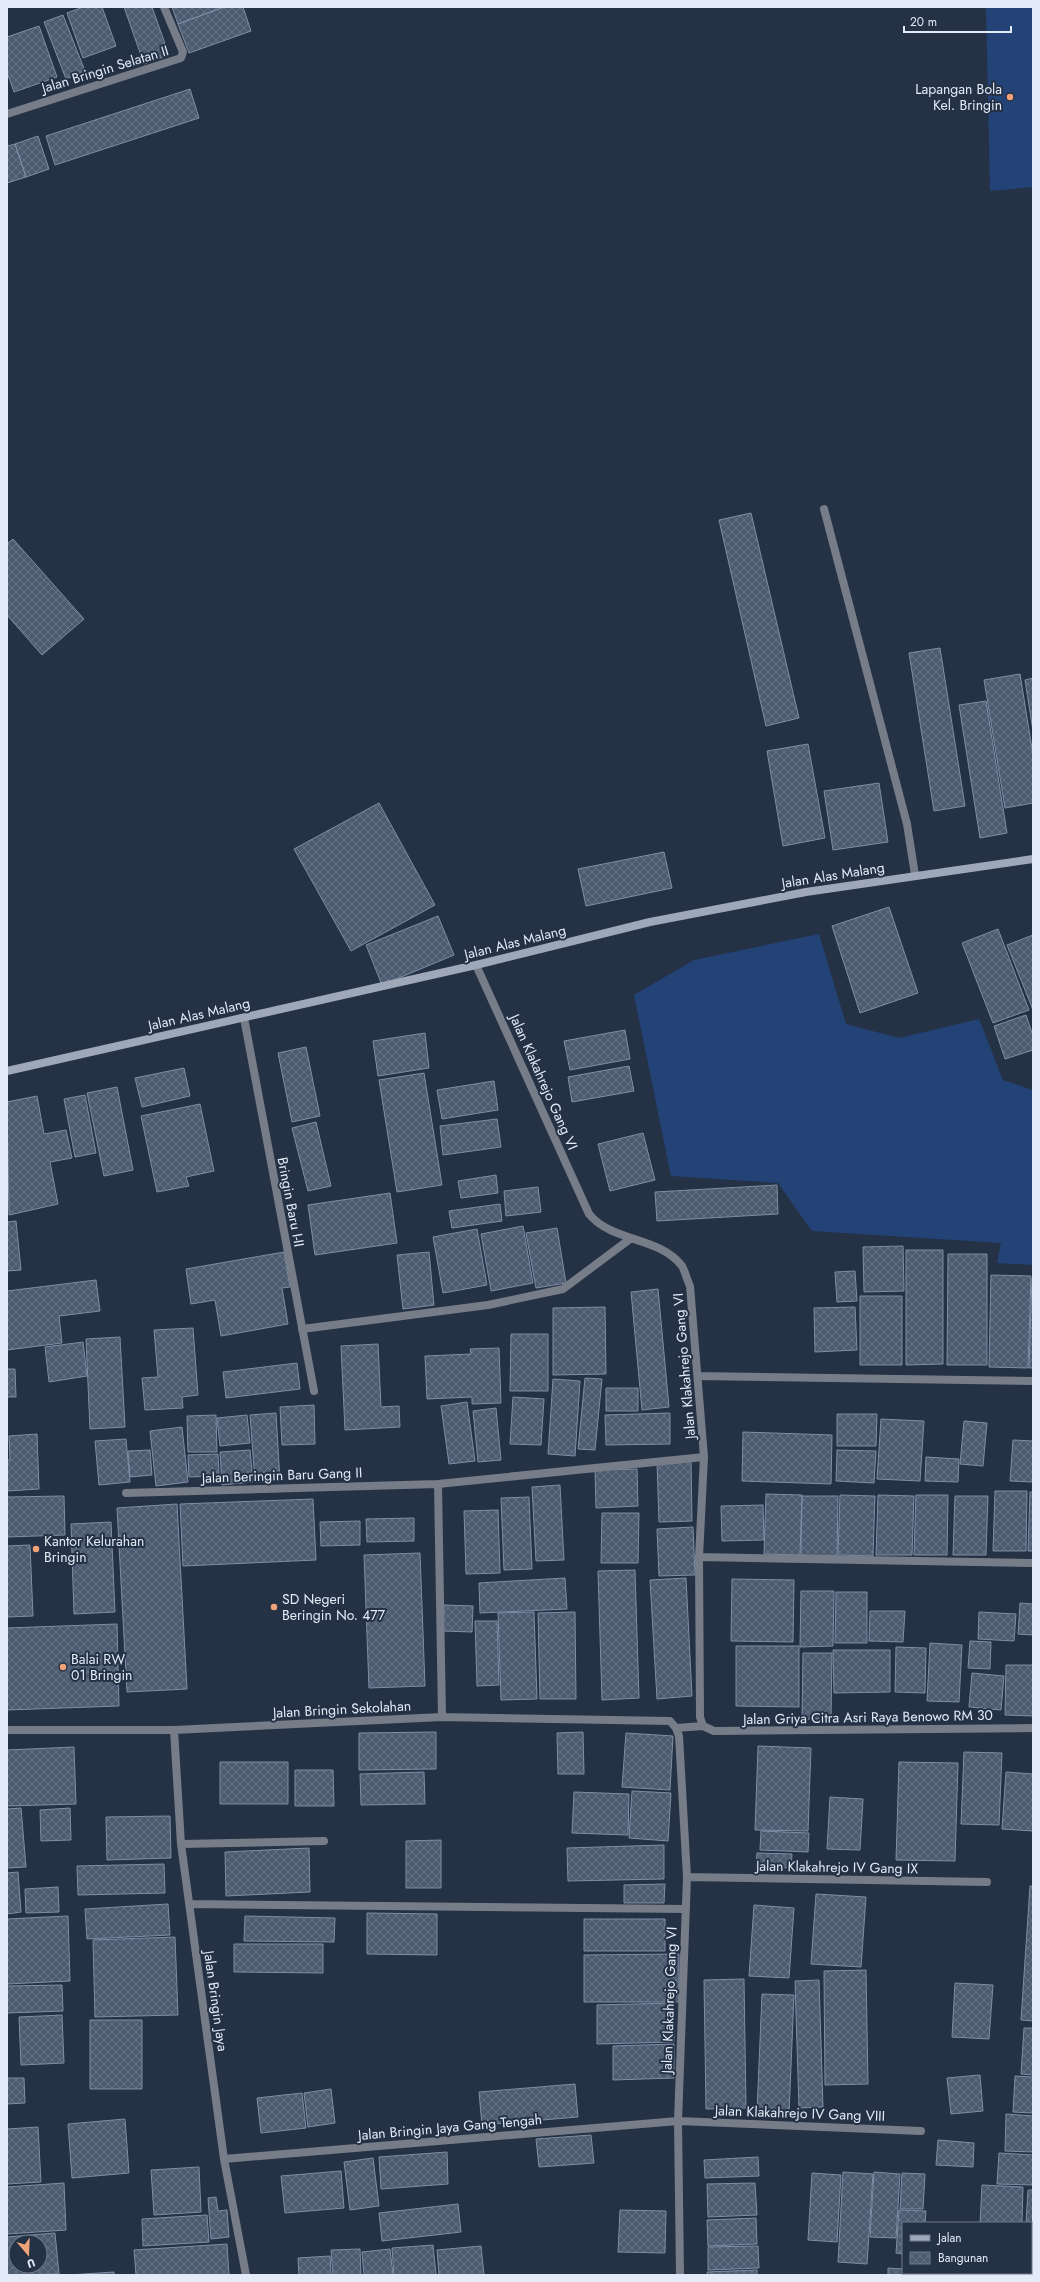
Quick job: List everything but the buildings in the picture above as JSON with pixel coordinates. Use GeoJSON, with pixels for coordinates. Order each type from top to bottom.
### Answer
{"type":"FeatureCollection","features":[{"type":"Feature","properties":{"kind":"main road","name":"Jalan Alas Malang"},"geometry":{"type":"LineString","coordinates":[[7,1071],[476,965],[650,922],[806,892],[1033,859]]}},
{"type":"Feature","properties":{"kind":"street","name":"Jalan Bringin Selatan II"},"geometry":{"type":"LineString","coordinates":[[7,114],[181,58],[182,52],[164,7]]}},
{"type":"Feature","properties":{"kind":"street"},"geometry":{"type":"LineString","coordinates":[[824,509],[907,824],[915,875]]}},
{"type":"Feature","properties":{"kind":"street","name":"Jalan Klakahrejo Gang VI"},"geometry":{"type":"LineString","coordinates":[[476,965],[589,1214],[604,1228],[630,1239],[663,1250],[682,1266],[690,1286],[704,1457],[699,1558],[700,1717],[703,1726]]}},
{"type":"Feature","properties":{"kind":"street","name":"Bringin Baru I-II"},"geometry":{"type":"LineString","coordinates":[[244,1018],[314,1391]]}},
{"type":"Feature","properties":{"kind":"street"},"geometry":{"type":"LineString","coordinates":[[302,1329],[488,1305],[553,1293],[563,1289],[630,1239]]}},
{"type":"Feature","properties":{"kind":"street"},"geometry":{"type":"LineString","coordinates":[[698,1376],[1033,1381]]}},
{"type":"Feature","properties":{"kind":"street","name":"Jalan Beringin Baru Gang II"},"geometry":{"type":"LineString","coordinates":[[126,1493],[438,1484],[704,1457]]}},
{"type":"Feature","properties":{"kind":"street"},"geometry":{"type":"LineString","coordinates":[[438,1484],[442,1717]]}},
{"type":"Feature","properties":{"kind":"street"},"geometry":{"type":"LineString","coordinates":[[699,1558],[1033,1563]]}},
{"type":"Feature","properties":{"kind":"street","name":"Jalan Bringin Sekolahan"},"geometry":{"type":"LineString","coordinates":[[7,1730],[174,1730],[442,1717],[670,1721],[676,1728]]}},
{"type":"Feature","properties":{"kind":"street","name":"Jalan Griya Citra Asri Raya Benowo RM 30"},"geometry":{"type":"LineString","coordinates":[[676,1728],[703,1726],[714,1731],[1033,1728]]}},
{"type":"Feature","properties":{"kind":"street","name":"Jalan Klakahrejo Gang VI"},"geometry":{"type":"LineString","coordinates":[[676,1728],[679,1736],[687,1877],[678,2121],[680,2275]]}},
{"type":"Feature","properties":{"kind":"street","name":"Jalan Bringin Jaya"},"geometry":{"type":"LineString","coordinates":[[174,1730],[181,1844],[224,2159],[246,2275]]}},
{"type":"Feature","properties":{"kind":"street"},"geometry":{"type":"LineString","coordinates":[[181,1844],[324,1841]]}},
{"type":"Feature","properties":{"kind":"street","name":"Jalan Klakahrejo IV Gang IX"},"geometry":{"type":"LineString","coordinates":[[687,1877],[987,1882]]}},
{"type":"Feature","properties":{"kind":"street"},"geometry":{"type":"LineString","coordinates":[[190,1904],[686,1909]]}},
{"type":"Feature","properties":{"kind":"street","name":"Jalan Bringin Jaya Gang Tengah"},"geometry":{"type":"LineString","coordinates":[[224,2159],[678,2121]]}},
{"type":"Feature","properties":{"kind":"street","name":"Jalan Klakahrejo IV Gang VIII"},"geometry":{"type":"LineString","coordinates":[[678,2121],[922,2131]]}},
{"type":"Feature","properties":{"kind":"shaded area","name":"Lapangan Bola Kel. Bringin"},"geometry":{"type":"Polygon","coordinates":[[[986,7],[1033,7],[1033,187],[990,191],[986,7]]]}},
{"type":"Feature","properties":{"kind":"shaded area"},"geometry":{"type":"Polygon","coordinates":[[[819,934],[846,1024],[899,1038],[979,1019],[1003,1080],[1033,1090],[1033,1265],[997,1263],[1001,1243],[812,1231],[778,1183],[671,1176],[634,995],[694,960],[819,934]]]}},
{"type":"Feature","properties":{"kind":"place","name":"Lapangan Bola Kel. Bringin"},"geometry":{"type":"Point","coordinates":[1010,97]}},
{"type":"Feature","properties":{"kind":"place","name":"Kantor Kelurahan Bringin"},"geometry":{"type":"Point","coordinates":[36,1549]}},
{"type":"Feature","properties":{"kind":"place","name":"SD Negeri Beringin No. 477"},"geometry":{"type":"Point","coordinates":[274,1607]}},
{"type":"Feature","properties":{"kind":"place","name":"Balai RW 01 Bringin"},"geometry":{"type":"Point","coordinates":[63,1667]}}]}
